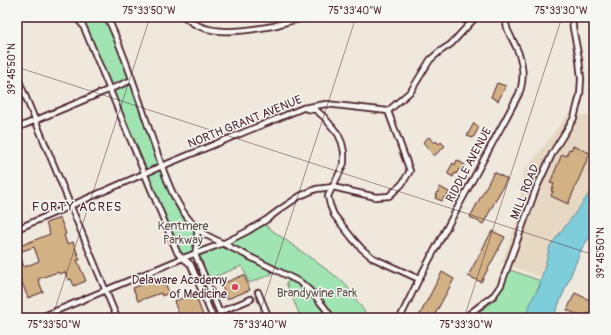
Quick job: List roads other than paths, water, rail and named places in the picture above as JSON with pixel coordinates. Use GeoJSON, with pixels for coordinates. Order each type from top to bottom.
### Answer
{"type":"FeatureCollection","features":[{"type":"Feature","properties":{"kind":"street"},"geometry":{"type":"LineString","coordinates":[[75,17],[82,24],[85,30],[177,252],[190,265],[213,318]]}},
{"type":"Feature","properties":{"kind":"street"},"geometry":{"type":"LineString","coordinates":[[107,17],[117,38],[170,188],[197,229],[300,282],[313,293],[332,318]]}},
{"type":"Feature","properties":{"kind":"street"},"geometry":{"type":"LineString","coordinates":[[185,17],[201,28],[222,32],[273,26],[300,19],[324,17]]}},
{"type":"Feature","properties":{"kind":"street"},"geometry":{"type":"LineString","coordinates":[[39,318],[183,258],[224,243],[266,220],[300,196],[316,189],[333,187],[376,197],[389,196],[402,184],[410,171],[388,111],[412,91],[430,60],[452,44],[476,17]]}},
{"type":"Feature","properties":{"kind":"street","name":"RIDDLE AVENUE"},"geometry":{"type":"LineString","coordinates":[[400,318],[419,279],[519,94],[522,79],[520,54],[506,28],[506,17]]}},
{"type":"Feature","properties":{"kind":"street","name":"MILL ROAD"},"geometry":{"type":"LineString","coordinates":[[462,318],[494,295],[501,285],[536,189],[553,152],[574,118],[580,95],[581,79],[572,17]]}},
{"type":"Feature","properties":{"kind":"street"},"geometry":{"type":"LineString","coordinates":[[17,76],[117,318]]}},
{"type":"Feature","properties":{"kind":"street"},"geometry":{"type":"LineString","coordinates":[[17,128],[132,80]]}},
{"type":"Feature","properties":{"kind":"street","name":"NORTH GRANT AVENUE"},"geometry":{"type":"LineString","coordinates":[[17,229],[162,166],[303,108],[326,104],[388,111]]}},
{"type":"Feature","properties":{"kind":"street"},"geometry":{"type":"LineString","coordinates":[[303,108],[316,110],[324,117],[338,134],[342,143],[344,163],[328,196],[334,215],[362,249],[373,258],[419,279]]}},
{"type":"Feature","properties":{"kind":"street"},"geometry":{"type":"LineString","coordinates":[[197,229],[198,242],[196,254],[222,318]]}},
{"type":"Feature","properties":{"kind":"street"},"geometry":{"type":"LineString","coordinates":[[258,292],[269,318]]}},
{"type":"Feature","properties":{"kind":"street"},"geometry":{"type":"LineString","coordinates":[[220,312],[251,298]]}},
{"type":"Feature","properties":{"kind":"water"},"geometry":{"type":"Polygon","coordinates":[[[594,186],[594,232],[582,248],[553,318],[525,318],[532,299],[539,288],[550,246],[594,186]]]}},
{"type":"Feature","properties":{"kind":"place","name":"Delaware Academy of Medicine"},"geometry":{"type":"Point","coordinates":[235,287]}},
{"type":"Feature","properties":{"kind":"district","name":"FORTY ACRES"},"geometry":{"type":"Point","coordinates":[77,207]}},
{"type":"Feature","properties":{"kind":"park label","name":"Kentmere Parkway"},"geometry":{"type":"Point","coordinates":[183,233]}},
{"type":"Feature","properties":{"kind":"park label","name":"Brandywine Park"},"geometry":{"type":"Point","coordinates":[317,293]}}]}
